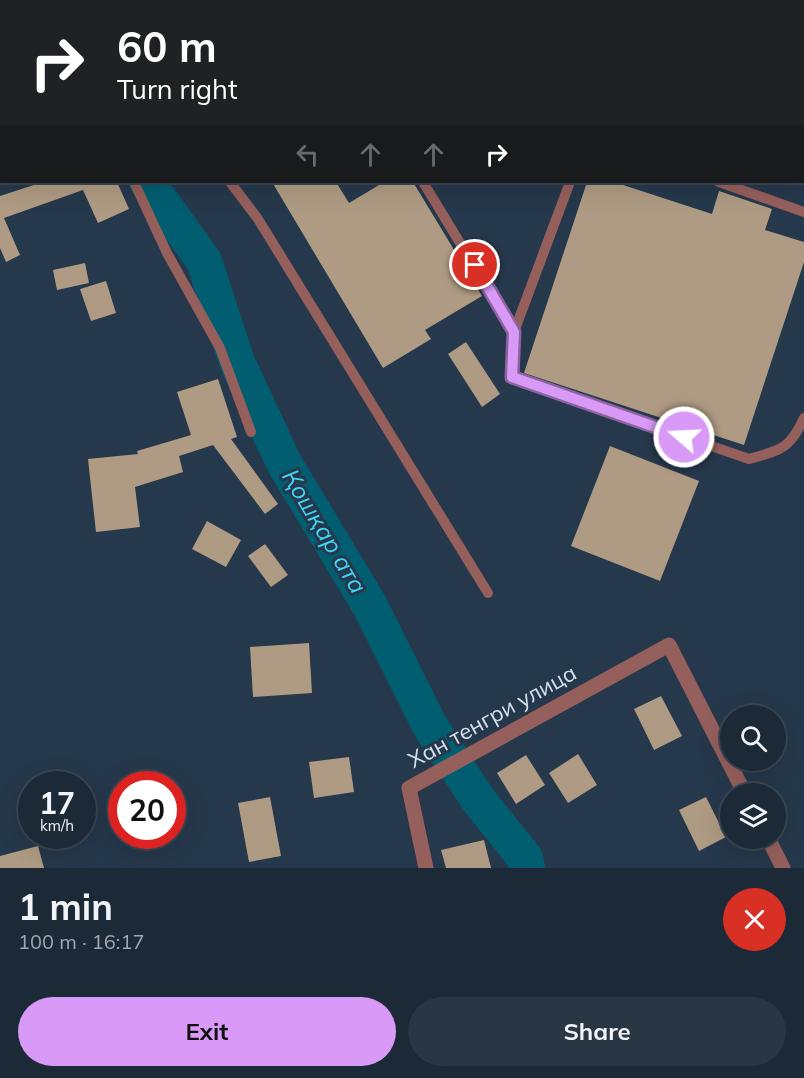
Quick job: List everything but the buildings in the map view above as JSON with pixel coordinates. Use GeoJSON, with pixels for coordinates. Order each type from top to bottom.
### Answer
{"type":"FeatureCollection","features":[{"type":"Feature","properties":{"kind":"street","name":"Хан тенгри улица"},"geometry":{"type":"LineString","coordinates":[[426,868],[409,788],[669,645],[739,783]]}},
{"type":"Feature","properties":{"kind":"street"},"geometry":{"type":"LineString","coordinates":[[774,849],[783,868]]}},
{"type":"Feature","properties":{"kind":"lane"},"geometry":{"type":"LineString","coordinates":[[134,183],[167,252],[220,348],[251,432]]}},
{"type":"Feature","properties":{"kind":"lane"},"geometry":{"type":"LineString","coordinates":[[231,183],[258,219],[488,593]]}},
{"type":"Feature","properties":{"kind":"lane"},"geometry":{"type":"LineString","coordinates":[[424,183],[514,332]]}},
{"type":"Feature","properties":{"kind":"lane"},"geometry":{"type":"LineString","coordinates":[[570,183],[514,332],[512,377],[749,459],[785,449],[797,434],[804,418]]}},
{"type":"Feature","properties":{"kind":"lane"},"geometry":{"type":"LineString","coordinates":[[722,183],[804,212]]}},
{"type":"Feature","properties":{"kind":"waterway","name":"Қошқар ата"},"geometry":{"type":"LineString","coordinates":[[148,183],[204,261],[237,362],[284,463],[370,606],[430,726],[477,798],[525,858],[527,868]]}},
{"type":"Feature","properties":{"kind":"route"},"geometry":{"type":"LineString","coordinates":[[475,265],[514,332],[512,377],[684,437]]}}]}
